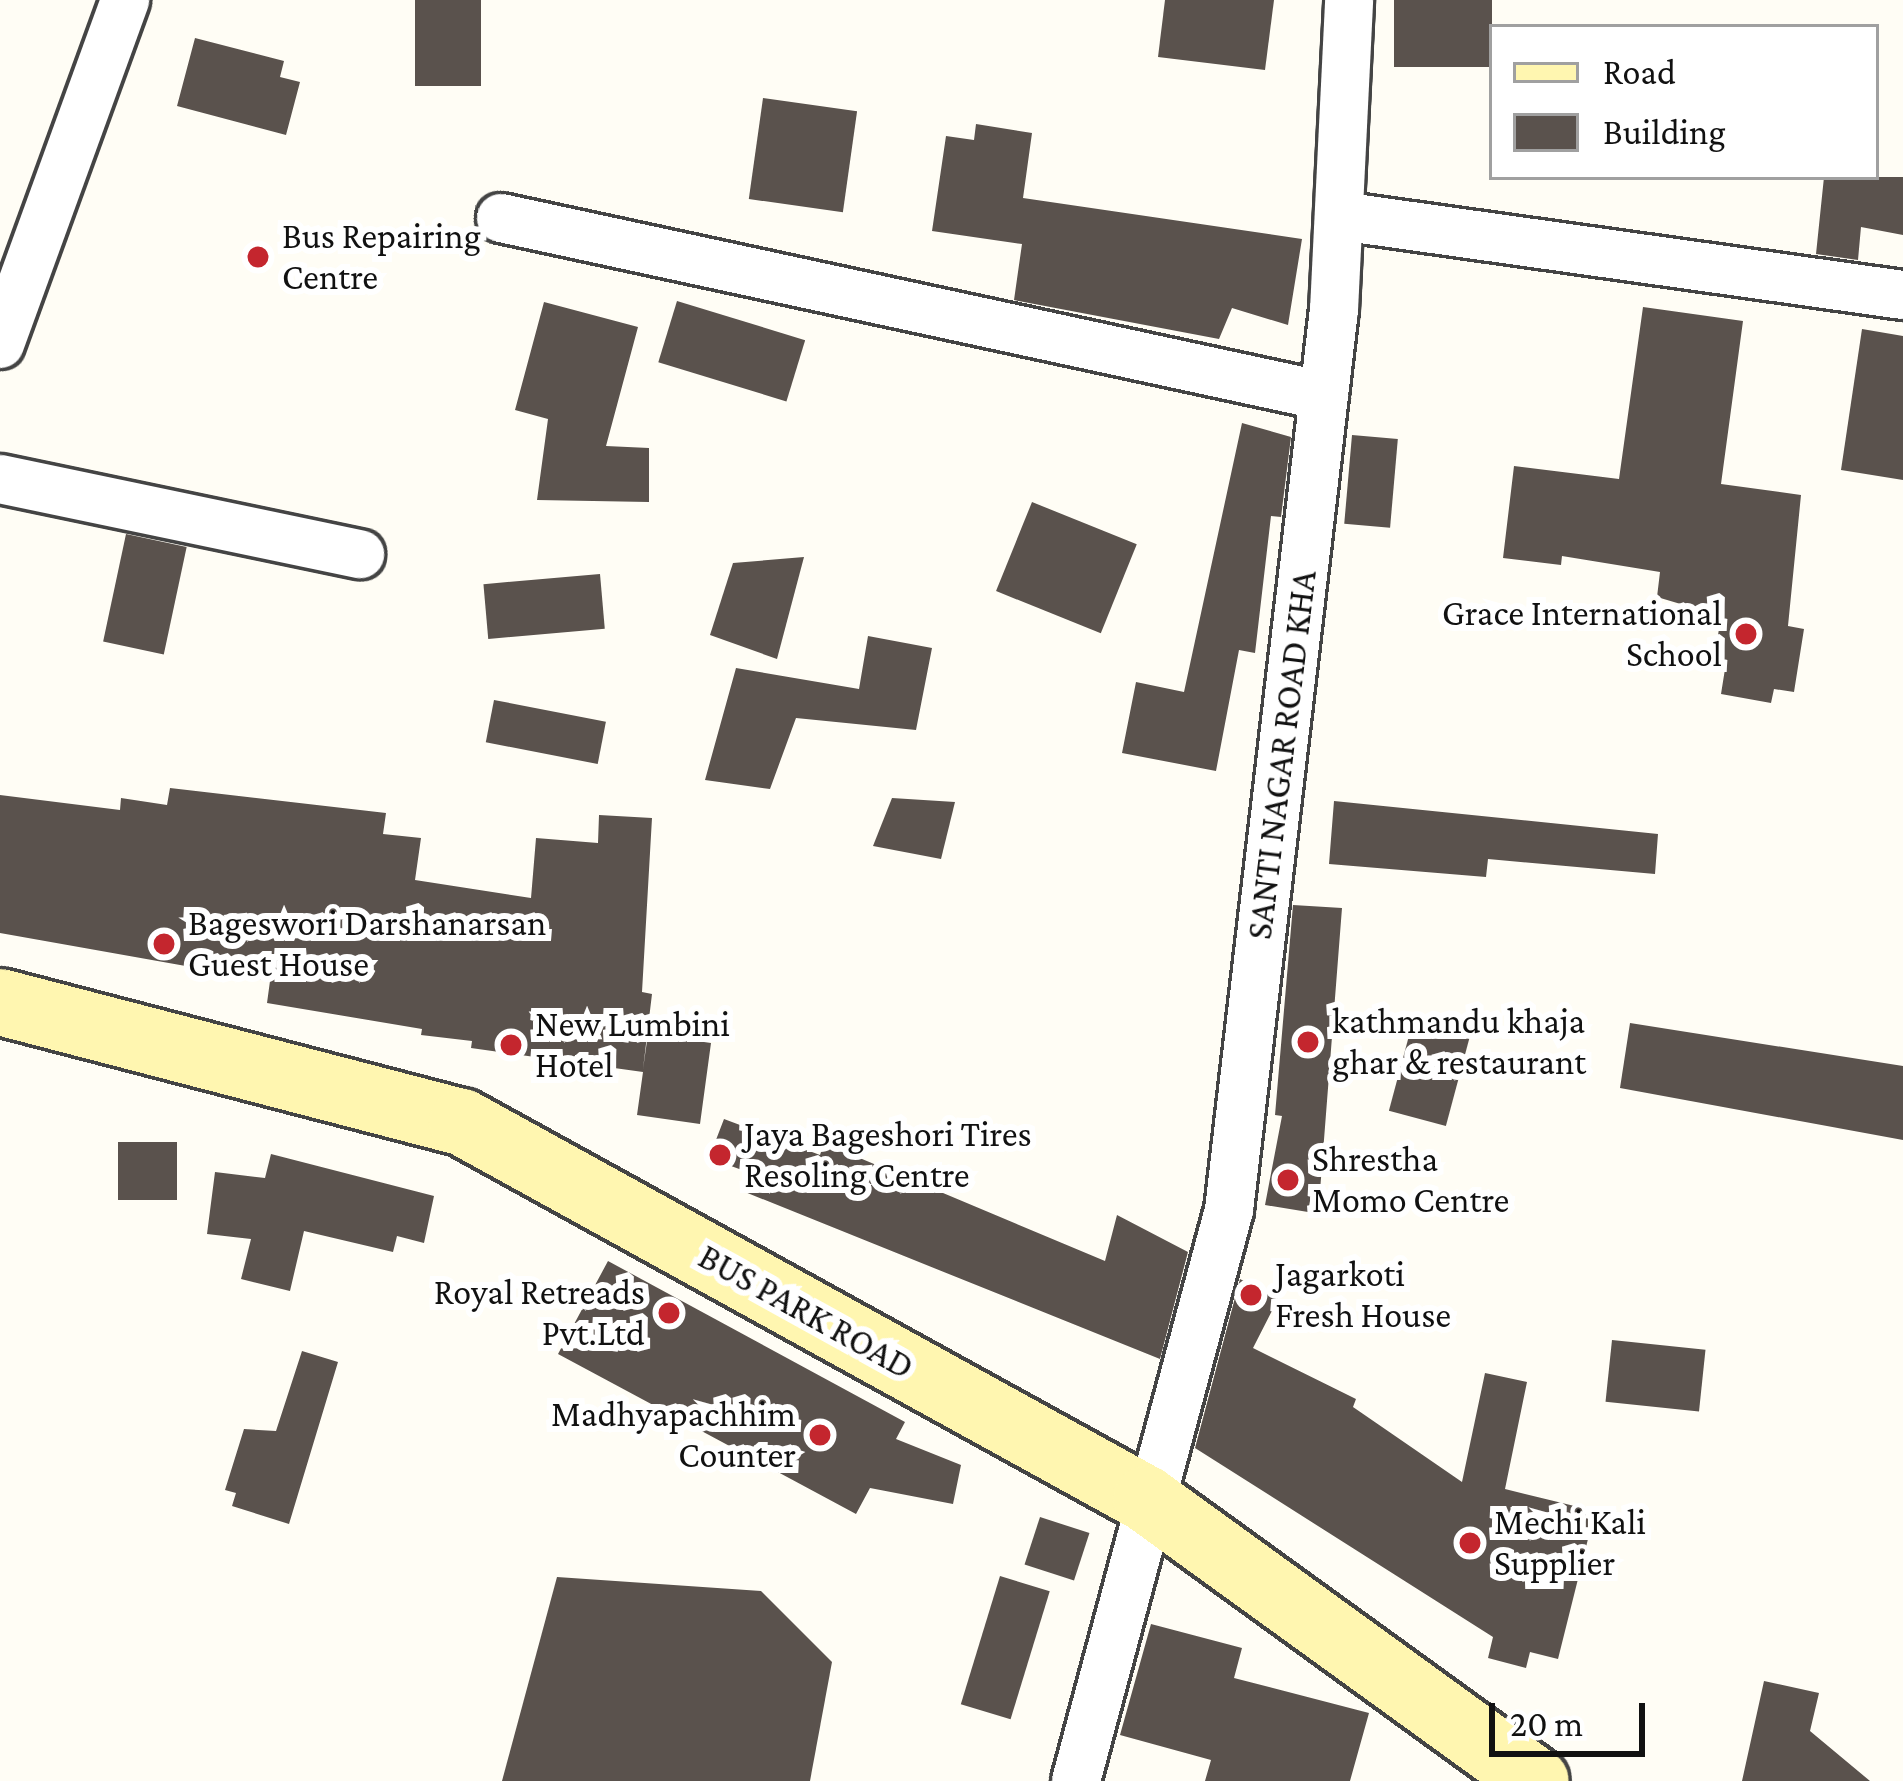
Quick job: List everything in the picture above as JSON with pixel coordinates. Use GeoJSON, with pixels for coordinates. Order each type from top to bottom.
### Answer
{"type":"FeatureCollection","features":[{"type":"Feature","properties":{"kind":"main road","name":"BUS PARK ROAD"},"geometry":{"type":"LineString","coordinates":[[0,1002],[462,1122],[1147,1499],[1536,1781]]}},
{"type":"Feature","properties":{"kind":"street"},"geometry":{"type":"LineString","coordinates":[[0,344],[125,0]]}},
{"type":"Feature","properties":{"kind":"street","name":"SANTI NAGAR ROAD KHA"},"geometry":{"type":"LineString","coordinates":[[1076,1781],[1147,1499],[1229,1210],[1324,395],[1340,216],[1349,0]]}},
{"type":"Feature","properties":{"kind":"street"},"geometry":{"type":"LineString","coordinates":[[1340,216],[1903,295]]}},
{"type":"Feature","properties":{"kind":"street"},"geometry":{"type":"LineString","coordinates":[[500,218],[1324,395]]}},
{"type":"Feature","properties":{"kind":"street"},"geometry":{"type":"LineString","coordinates":[[0,479],[360,554]]}},
{"type":"Feature","properties":{"kind":"building"},"geometry":{"type":"Polygon","coordinates":[[[415,0],[481,0],[481,86],[415,86],[415,0]]]}},
{"type":"Feature","properties":{"kind":"building"},"geometry":{"type":"Polygon","coordinates":[[[1165,0],[1274,0],[1265,70],[1158,57],[1165,0]]]}},
{"type":"Feature","properties":{"kind":"building"},"geometry":{"type":"Polygon","coordinates":[[[1394,0],[1492,0],[1489,67],[1394,67],[1394,0]]]}},
{"type":"Feature","properties":{"kind":"building"},"geometry":{"type":"Polygon","coordinates":[[[195,38],[284,61],[280,77],[300,82],[286,135],[177,106],[195,38]]]}},
{"type":"Feature","properties":{"kind":"building"},"geometry":{"type":"Polygon","coordinates":[[[763,98],[857,111],[843,212],[749,199],[763,98]]]}},
{"type":"Feature","properties":{"kind":"building"},"geometry":{"type":"Polygon","coordinates":[[[976,124],[1032,133],[1023,198],[1302,239],[1288,325],[1232,308],[1219,339],[1014,300],[1022,244],[932,231],[946,136],[974,140],[976,124]]]}},
{"type":"Feature","properties":{"kind":"building"},"geometry":{"type":"Polygon","coordinates":[[[1903,177],[1903,235],[1861,227],[1858,260],[1816,254],[1824,180],[1903,177]]]}},
{"type":"Feature","properties":{"kind":"building"},"geometry":{"type":"Polygon","coordinates":[[[677,301],[805,340],[786,401],[658,362],[677,301]]]}},
{"type":"Feature","properties":{"kind":"building"},"geometry":{"type":"Polygon","coordinates":[[[544,302],[638,327],[606,446],[649,448],[649,502],[537,500],[548,419],[515,410],[544,302]]]}},
{"type":"Feature","properties":{"kind":"building"},"geometry":{"type":"Polygon","coordinates":[[[1643,307],[1743,321],[1721,484],[1801,495],[1788,626],[1804,629],[1794,692],[1774,689],[1771,703],[1721,694],[1725,669],[1713,667],[1721,616],[1657,597],[1660,572],[1562,556],[1561,565],[1503,558],[1514,466],[1619,479],[1643,307]]]}},
{"type":"Feature","properties":{"kind":"building"},"geometry":{"type":"Polygon","coordinates":[[[1862,329],[1903,336],[1903,480],[1841,470],[1862,329]]]}},
{"type":"Feature","properties":{"kind":"building"},"geometry":{"type":"Polygon","coordinates":[[[1242,423],[1291,437],[1281,517],[1271,516],[1255,653],[1239,650],[1216,771],[1122,753],[1136,682],[1184,692],[1242,423]]]}},
{"type":"Feature","properties":{"kind":"building"},"geometry":{"type":"Polygon","coordinates":[[[1352,435],[1398,439],[1390,528],[1344,524],[1352,435]]]}},
{"type":"Feature","properties":{"kind":"building"},"geometry":{"type":"Polygon","coordinates":[[[1032,502],[1137,544],[1101,633],[996,591],[1032,502]]]}},
{"type":"Feature","properties":{"kind":"building"},"geometry":{"type":"Polygon","coordinates":[[[126,534],[187,547],[164,654],[103,642],[126,534]]]}},
{"type":"Feature","properties":{"kind":"building"},"geometry":{"type":"Polygon","coordinates":[[[804,557],[777,659],[710,635],[733,563],[804,557]]]}},
{"type":"Feature","properties":{"kind":"building"},"geometry":{"type":"Polygon","coordinates":[[[600,574],[605,629],[488,639],[483,584],[600,574]]]}},
{"type":"Feature","properties":{"kind":"building"},"geometry":{"type":"Polygon","coordinates":[[[868,636],[932,648],[916,730],[796,718],[770,789],[705,780],[736,668],[859,689],[868,636]]]}},
{"type":"Feature","properties":{"kind":"building"},"geometry":{"type":"Polygon","coordinates":[[[494,700],[606,722],[598,764],[486,742],[494,700]]]}},
{"type":"Feature","properties":{"kind":"building"},"geometry":{"type":"Polygon","coordinates":[[[170,788],[386,813],[383,834],[421,838],[415,880],[531,898],[536,838],[598,843],[599,815],[652,818],[642,992],[652,994],[643,1069],[648,1034],[711,1043],[700,1124],[637,1115],[643,1072],[471,1048],[472,1041],[421,1035],[422,1029],[267,1003],[270,981],[0,933],[0,795],[120,810],[121,798],[167,805],[170,788]]]}},
{"type":"Feature","properties":{"kind":"building"},"geometry":{"type":"Polygon","coordinates":[[[892,798],[955,802],[941,859],[873,846],[892,798]]]}},
{"type":"Feature","properties":{"kind":"building"},"geometry":{"type":"Polygon","coordinates":[[[1334,801],[1658,834],[1655,874],[1488,859],[1486,877],[1329,864],[1334,801]]]}},
{"type":"Feature","properties":{"kind":"building"},"geometry":{"type":"Polygon","coordinates":[[[1293,905],[1342,908],[1319,1204],[1310,1201],[1308,1212],[1265,1205],[1282,1116],[1275,1115],[1293,905]]]}},
{"type":"Feature","properties":{"kind":"building"},"geometry":{"type":"Polygon","coordinates":[[[1414,1017],[1471,1032],[1446,1126],[1389,1111],[1414,1017]]]}},
{"type":"Feature","properties":{"kind":"building"},"geometry":{"type":"Polygon","coordinates":[[[1630,1023],[1903,1066],[1903,1140],[1620,1088],[1630,1023]]]}},
{"type":"Feature","properties":{"kind":"building"},"geometry":{"type":"Polygon","coordinates":[[[724,1119],[820,1155],[824,1143],[1105,1261],[1117,1215],[1188,1252],[1160,1359],[745,1192],[753,1174],[709,1158],[724,1119]]]}},
{"type":"Feature","properties":{"kind":"building"},"geometry":{"type":"Polygon","coordinates":[[[118,1142],[177,1142],[177,1200],[118,1200],[118,1142]]]}},
{"type":"Feature","properties":{"kind":"building"},"geometry":{"type":"Polygon","coordinates":[[[271,1154],[434,1196],[424,1243],[397,1236],[393,1252],[304,1231],[290,1291],[241,1279],[251,1239],[207,1234],[215,1172],[265,1178],[271,1154]]]}},
{"type":"Feature","properties":{"kind":"building"},"geometry":{"type":"Polygon","coordinates":[[[608,1261],[905,1422],[896,1439],[961,1465],[953,1504],[870,1488],[856,1514],[558,1354],[608,1261]]]}},
{"type":"Feature","properties":{"kind":"building"},"geometry":{"type":"Polygon","coordinates":[[[1240,1279],[1278,1299],[1253,1348],[1356,1399],[1353,1407],[1462,1482],[1485,1373],[1527,1382],[1505,1489],[1595,1511],[1558,1659],[1530,1652],[1526,1668],[1488,1658],[1493,1637],[1195,1448],[1240,1279]]]}},
{"type":"Feature","properties":{"kind":"building"},"geometry":{"type":"Polygon","coordinates":[[[1612,1340],[1705,1350],[1699,1411],[1606,1402],[1612,1340]]]}},
{"type":"Feature","properties":{"kind":"building"},"geometry":{"type":"Polygon","coordinates":[[[302,1351],[338,1362],[289,1524],[232,1506],[236,1493],[225,1490],[244,1429],[276,1431],[302,1351]]]}},
{"type":"Feature","properties":{"kind":"building"},"geometry":{"type":"Polygon","coordinates":[[[1040,1517],[1089,1533],[1074,1581],[1025,1565],[1040,1517]]]}},
{"type":"Feature","properties":{"kind":"building"},"geometry":{"type":"Polygon","coordinates":[[[1000,1576],[1050,1591],[1011,1719],[961,1704],[1000,1576]]]}},
{"type":"Feature","properties":{"kind":"building"},"geometry":{"type":"Polygon","coordinates":[[[557,1577],[761,1591],[832,1662],[810,1781],[502,1781],[557,1577]]]}},
{"type":"Feature","properties":{"kind":"building"},"geometry":{"type":"Polygon","coordinates":[[[1151,1624],[1242,1648],[1234,1678],[1369,1713],[1350,1781],[1205,1781],[1211,1760],[1120,1735],[1151,1624]]]}},
{"type":"Feature","properties":{"kind":"building"},"geometry":{"type":"Polygon","coordinates":[[[1764,1681],[1819,1693],[1810,1731],[1870,1781],[1742,1781],[1764,1681]]]}},
{"type":"Feature","properties":{"kind":"place","name":"Bus Repairing Centre"},"geometry":{"type":"Point","coordinates":[258,257]}},
{"type":"Feature","properties":{"kind":"place","name":"Grace International School"},"geometry":{"type":"Point","coordinates":[1746,634]}},
{"type":"Feature","properties":{"kind":"place","name":"Bageswori Darshanarsan Guest House"},"geometry":{"type":"Point","coordinates":[164,944]}},
{"type":"Feature","properties":{"kind":"place","name":"kathmandu khaja ghar & restaurant"},"geometry":{"type":"Point","coordinates":[1308,1042]}},
{"type":"Feature","properties":{"kind":"place","name":"New Lumbini Hotel"},"geometry":{"type":"Point","coordinates":[511,1045]}},
{"type":"Feature","properties":{"kind":"place","name":"Jaya Bageshori Tires Resoling Centre"},"geometry":{"type":"Point","coordinates":[720,1155]}},
{"type":"Feature","properties":{"kind":"place","name":"Shrestha Momo Centre"},"geometry":{"type":"Point","coordinates":[1288,1180]}},
{"type":"Feature","properties":{"kind":"place","name":"Jagarkoti Fresh House"},"geometry":{"type":"Point","coordinates":[1251,1295]}},
{"type":"Feature","properties":{"kind":"place","name":"Royal Retreads Pvt.Ltd"},"geometry":{"type":"Point","coordinates":[669,1313]}},
{"type":"Feature","properties":{"kind":"place","name":"Madhyapachhim Counter"},"geometry":{"type":"Point","coordinates":[820,1435]}},
{"type":"Feature","properties":{"kind":"place","name":"Mechi Kali Supplier"},"geometry":{"type":"Point","coordinates":[1470,1543]}}]}
